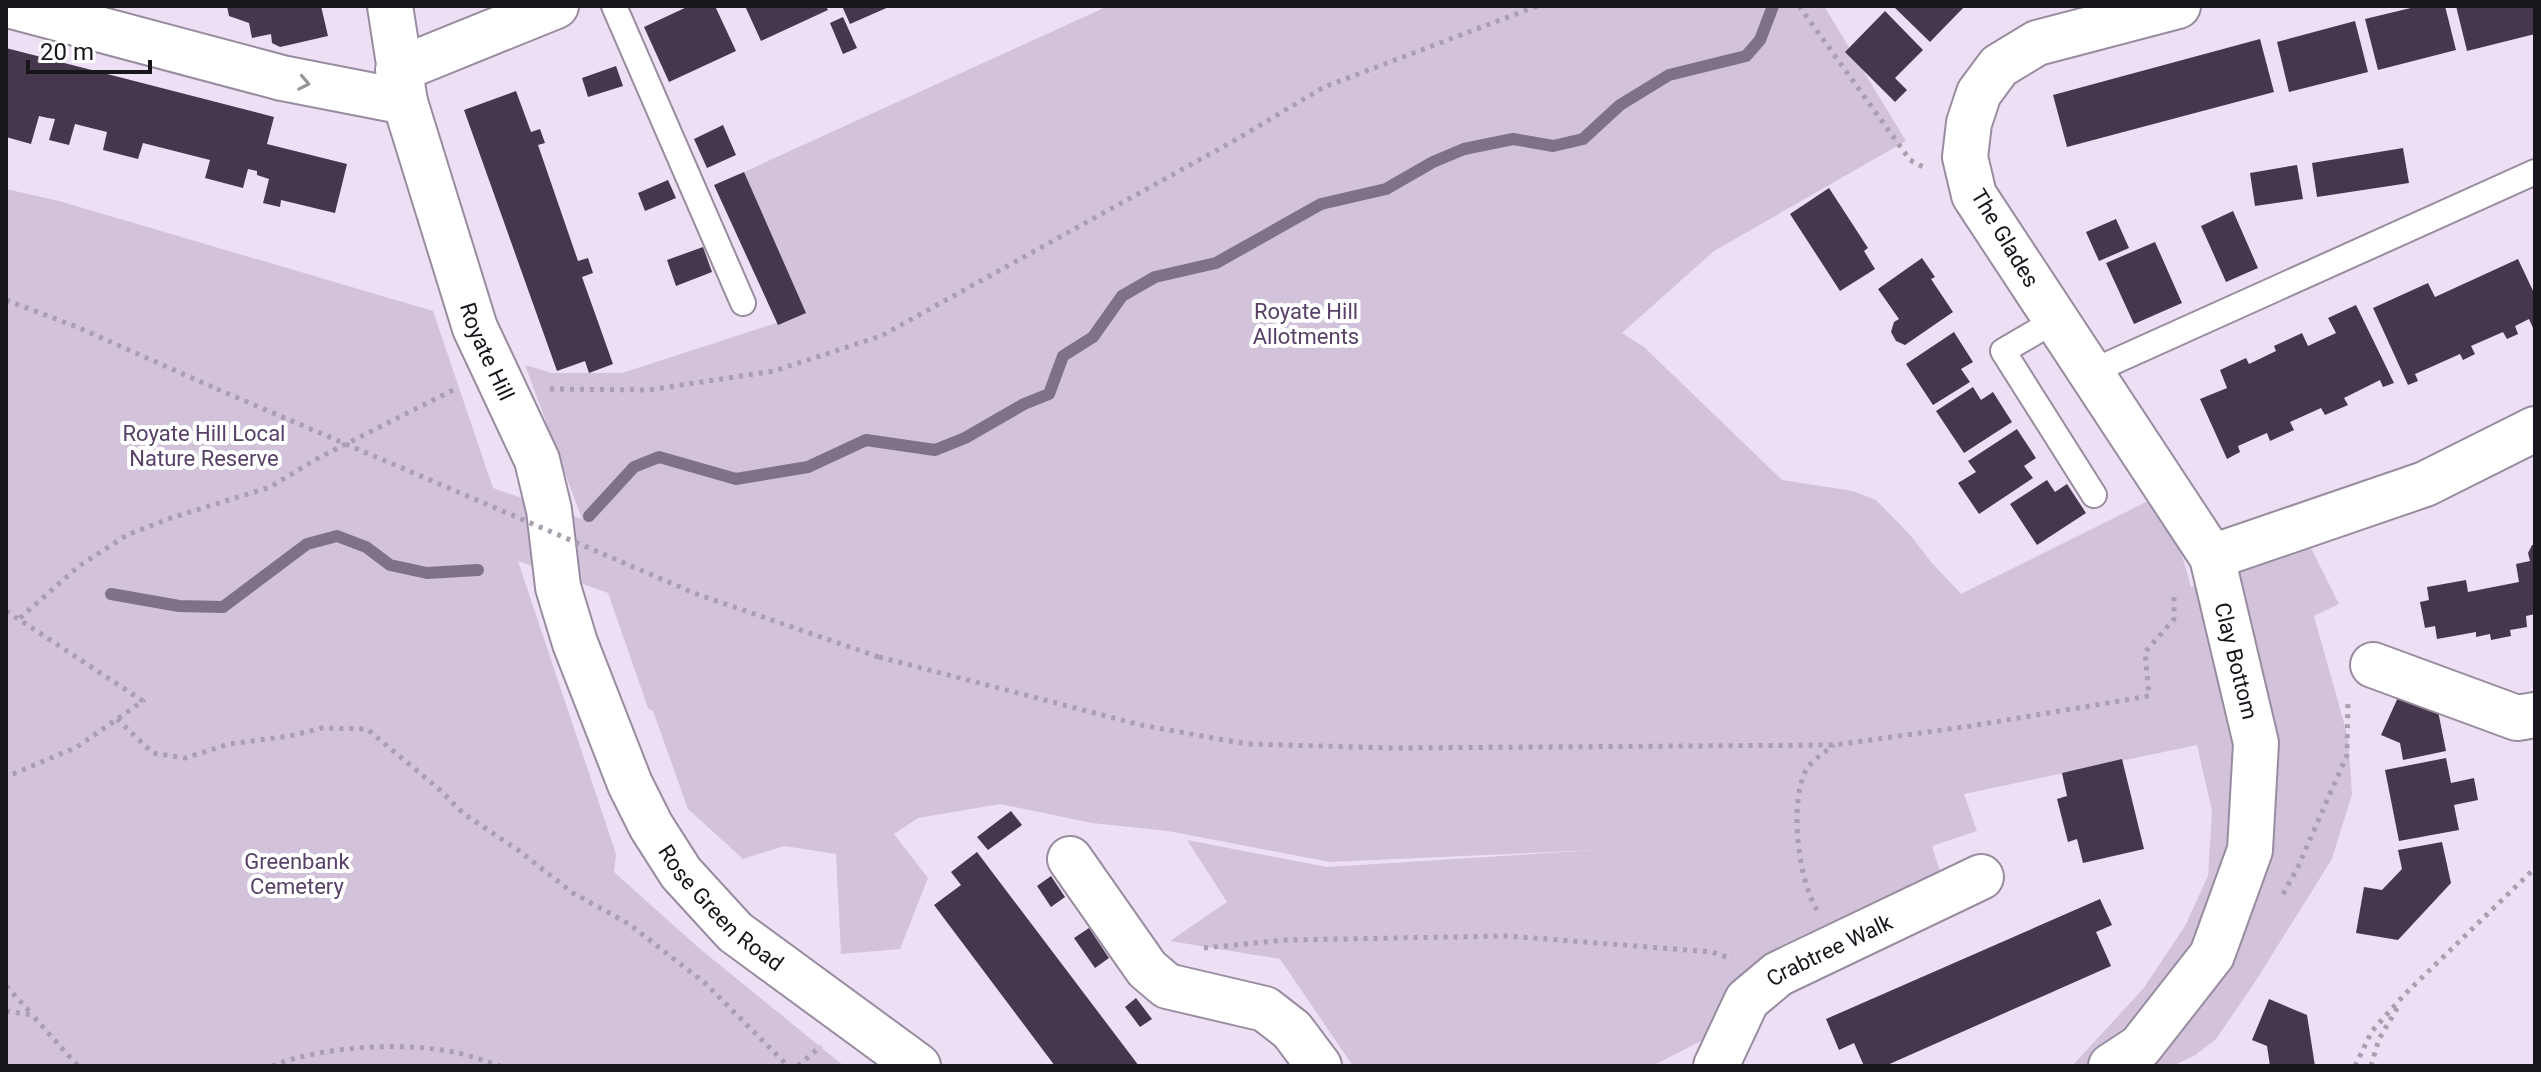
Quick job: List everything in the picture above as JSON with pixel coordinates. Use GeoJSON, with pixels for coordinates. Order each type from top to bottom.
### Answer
{"type":"FeatureCollection","features":[{"type":"Feature","properties":{"kind":"street"},"geometry":{"type":"LineString","coordinates":[[12,6],[282,78],[402,86],[556,6]]}},
{"type":"Feature","properties":{"kind":"street","name":"Royate Hill"},"geometry":{"type":"LineString","coordinates":[[390,6],[402,86],[475,328],[537,460],[549,510],[558,587],[575,643],[596,690]]}},
{"type":"Feature","properties":{"kind":"street","name":"The Glades"},"geometry":{"type":"LineString","coordinates":[[2178,6],[2037,43],[1999,66],[1979,93],[1969,123],[1965,157],[1974,195],[2206,549]]}},
{"type":"Feature","properties":{"kind":"street"},"geometry":{"type":"LineString","coordinates":[[2206,549],[2425,484],[2535,429]]}},
{"type":"Feature","properties":{"kind":"street","name":"Clay Bottom"},"geometry":{"type":"LineString","coordinates":[[2111,1066],[2140,1047],[2212,955],[2250,850],[2256,743],[2206,549]]}},
{"type":"Feature","properties":{"kind":"street"},"geometry":{"type":"LineString","coordinates":[[2373,665],[2517,718],[2535,715]]}},
{"type":"Feature","properties":{"kind":"street","name":"Rose Green Road"},"geometry":{"type":"LineString","coordinates":[[596,690],[630,784],[651,826],[681,873],[735,932],[918,1066]]}},
{"type":"Feature","properties":{"kind":"street"},"geometry":{"type":"LineString","coordinates":[[1070,859],[1147,969],[1167,986],[1265,1009],[1292,1030],[1319,1066]]}},
{"type":"Feature","properties":{"kind":"street","name":"Crabtree Walk"},"geometry":{"type":"LineString","coordinates":[[1716,1066],[1747,1000],[1778,974],[1981,877]]}},
{"type":"Feature","properties":{"kind":"lane"},"geometry":{"type":"LineString","coordinates":[[614,6],[743,303]]}},
{"type":"Feature","properties":{"kind":"lane"},"geometry":{"type":"LineString","coordinates":[[2091,372],[2535,172]]}},
{"type":"Feature","properties":{"kind":"lane"},"geometry":{"type":"LineString","coordinates":[[2056,320],[1998,342],[2094,495]]}},
{"type":"Feature","properties":{"kind":"path"},"geometry":{"type":"LineString","coordinates":[[20,618],[79,566],[127,535],[270,487],[320,457],[500,380],[649,390],[774,371],[881,336],[1237,139],[1324,87],[1537,6]]}},
{"type":"Feature","properties":{"kind":"path"},"geometry":{"type":"LineString","coordinates":[[1799,6],[1910,160]]}},
{"type":"Feature","properties":{"kind":"path"},"geometry":{"type":"LineString","coordinates":[[6,300],[77,327],[699,595],[879,657],[1141,725],[1247,744],[1392,748],[1834,745],[2149,696],[2145,652],[2174,619],[2175,553],[2206,549]]}},
{"type":"Feature","properties":{"kind":"path"},"geometry":{"type":"LineString","coordinates":[[6,611],[143,701],[77,747],[6,777]]}},
{"type":"Feature","properties":{"kind":"path"},"geometry":{"type":"LineString","coordinates":[[117,719],[153,753],[185,758],[229,744],[290,736],[322,728],[367,729],[464,814],[573,893],[629,924],[705,983],[788,1066]]}},
{"type":"Feature","properties":{"kind":"path"},"geometry":{"type":"LineString","coordinates":[[1834,745],[1806,768],[1796,801],[1797,837],[1811,899],[1840,945]]}},
{"type":"Feature","properties":{"kind":"path"},"geometry":{"type":"LineString","coordinates":[[2355,1066],[2372,1031],[2405,994],[2535,868]]}},
{"type":"Feature","properties":{"kind":"path"},"geometry":{"type":"LineString","coordinates":[[1147,969],[1202,949],[1285,940],[1508,936],[1712,952],[1778,974]]}},
{"type":"Feature","properties":{"kind":"path"},"geometry":{"type":"LineString","coordinates":[[6,986],[78,1066]]}},
{"type":"Feature","properties":{"kind":"path"},"geometry":{"type":"LineString","coordinates":[[2371,1066],[2379,1039],[2405,994]]}},
{"type":"Feature","properties":{"kind":"path"},"geometry":{"type":"LineString","coordinates":[[6,1011],[32,1015]]}},
{"type":"Feature","properties":{"kind":"path"},"geometry":{"type":"LineString","coordinates":[[272,1066],[291,1059],[373,1046],[456,1052],[500,1066]]}},
{"type":"Feature","properties":{"kind":"green space"},"geometry":{"type":"Polygon","coordinates":[[[1108,6],[1824,6],[1906,141],[1714,251],[1622,333],[1644,347],[1782,480],[1853,491],[1876,500],[1961,594],[2148,501],[2177,544],[2191,587],[2307,540],[2339,604],[2314,616],[2348,737],[2352,794],[2332,859],[2216,1039],[2194,1056],[2172,1066],[2072,1066],[2143,989],[2185,926],[2208,876],[2212,811],[2197,745],[1964,794],[1977,831],[1932,846],[1944,885],[1709,1037],[1652,1066],[1353,1066],[1280,959],[1170,941],[1227,902],[1187,840],[1327,867],[1597,850],[1330,862],[1168,831],[1092,823],[1000,804],[918,818],[894,834],[928,878],[900,949],[841,954],[836,854],[784,846],[743,859],[688,809],[653,711],[648,708],[608,593],[518,561],[616,854],[614,872],[699,948],[844,1066],[6,1066],[6,189],[59,201],[433,311],[493,488],[582,519],[525,365],[552,373],[622,373],[804,314],[744,172],[1108,6]]]}},
{"type":"Feature","properties":{"kind":"building"},"geometry":{"type":"Polygon","coordinates":[[[227,6],[321,6],[328,36],[280,47],[272,43],[271,34],[252,38],[249,23],[229,16],[227,6]]]}},
{"type":"Feature","properties":{"kind":"building"},"geometry":{"type":"Polygon","coordinates":[[[689,6],[715,6],[736,51],[669,82],[644,27],[689,6]]]}},
{"type":"Feature","properties":{"kind":"building"},"geometry":{"type":"Polygon","coordinates":[[[745,6],[826,6],[828,10],[761,41],[745,6]]]}},
{"type":"Feature","properties":{"kind":"building"},"geometry":{"type":"Polygon","coordinates":[[[842,6],[891,6],[850,24],[842,6]]]}},
{"type":"Feature","properties":{"kind":"building"},"geometry":{"type":"Polygon","coordinates":[[[1893,6],[1965,6],[1930,42],[1893,6]]]}},
{"type":"Feature","properties":{"kind":"building"},"geometry":{"type":"Polygon","coordinates":[[[2419,6],[2445,6],[2456,50],[2378,70],[2365,19],[2419,6]]]}},
{"type":"Feature","properties":{"kind":"building"},"geometry":{"type":"Polygon","coordinates":[[[2456,6],[2535,6],[2535,34],[2467,51],[2456,6]]]}},
{"type":"Feature","properties":{"kind":"building"},"geometry":{"type":"Polygon","coordinates":[[[1885,11],[1923,50],[1895,78],[1907,90],[1895,102],[1845,52],[1885,11]]]}},
{"type":"Feature","properties":{"kind":"building"},"geometry":{"type":"Polygon","coordinates":[[[843,17],[857,48],[843,54],[830,23],[843,17]]]}},
{"type":"Feature","properties":{"kind":"building"},"geometry":{"type":"Polygon","coordinates":[[[2355,21],[2368,72],[2289,92],[2277,42],[2355,21]]]}},
{"type":"Feature","properties":{"kind":"building"},"geometry":{"type":"Polygon","coordinates":[[[2260,39],[2274,92],[2067,147],[2053,95],[2260,39]]]}},
{"type":"Feature","properties":{"kind":"building"},"geometry":{"type":"Polygon","coordinates":[[[6,48],[274,117],[267,144],[347,164],[335,213],[281,200],[280,207],[263,203],[269,179],[257,175],[257,171],[248,169],[243,188],[205,178],[210,160],[143,143],[138,159],[103,150],[107,132],[75,124],[69,145],[49,140],[55,119],[39,116],[31,144],[6,137],[6,48]]]}},
{"type":"Feature","properties":{"kind":"building"},"geometry":{"type":"Polygon","coordinates":[[[616,66],[623,86],[588,97],[582,78],[616,66]]]}},
{"type":"Feature","properties":{"kind":"building"},"geometry":{"type":"Polygon","coordinates":[[[516,91],[531,132],[540,129],[545,143],[538,145],[578,261],[588,258],[593,273],[582,277],[613,364],[589,373],[585,361],[557,371],[464,110],[516,91]]]}},
{"type":"Feature","properties":{"kind":"building"},"geometry":{"type":"Polygon","coordinates":[[[723,125],[736,155],[707,168],[694,139],[723,125]]]}},
{"type":"Feature","properties":{"kind":"building"},"geometry":{"type":"Polygon","coordinates":[[[2403,148],[2409,183],[2317,197],[2312,163],[2403,148]]]}},
{"type":"Feature","properties":{"kind":"building"},"geometry":{"type":"Polygon","coordinates":[[[2297,165],[2303,199],[2255,206],[2250,173],[2297,165]]]}},
{"type":"Feature","properties":{"kind":"building"},"geometry":{"type":"Polygon","coordinates":[[[744,172],[806,313],[778,325],[714,185],[744,172]]]}},
{"type":"Feature","properties":{"kind":"building"},"geometry":{"type":"Polygon","coordinates":[[[668,180],[676,198],[645,211],[638,193],[668,180]]]}},
{"type":"Feature","properties":{"kind":"building"},"geometry":{"type":"Polygon","coordinates":[[[1829,188],[1868,248],[1864,251],[1875,269],[1840,291],[1790,214],[1829,188]]]}},
{"type":"Feature","properties":{"kind":"building"},"geometry":{"type":"Polygon","coordinates":[[[2233,211],[2258,268],[2226,282],[2201,226],[2233,211]]]}},
{"type":"Feature","properties":{"kind":"building"},"geometry":{"type":"Polygon","coordinates":[[[2116,219],[2129,248],[2099,261],[2086,232],[2116,219]]]}},
{"type":"Feature","properties":{"kind":"building"},"geometry":{"type":"Polygon","coordinates":[[[2155,242],[2182,303],[2134,324],[2106,263],[2155,242]]]}},
{"type":"Feature","properties":{"kind":"building"},"geometry":{"type":"Polygon","coordinates":[[[703,247],[712,272],[676,286],[667,260],[703,247]]]}},
{"type":"Feature","properties":{"kind":"building"},"geometry":{"type":"Polygon","coordinates":[[[1922,258],[1935,277],[1931,279],[1953,312],[1905,345],[1896,341],[1891,332],[1894,322],[1899,319],[1878,289],[1922,258]]]}},
{"type":"Feature","properties":{"kind":"building"},"geometry":{"type":"Polygon","coordinates":[[[2518,259],[2535,295],[2535,326],[2533,328],[2529,319],[2515,326],[2518,334],[2507,339],[2503,332],[2471,346],[2475,354],[2463,360],[2460,354],[2415,374],[2418,381],[2408,385],[2373,308],[2428,283],[2435,297],[2518,259]]]}},
{"type":"Feature","properties":{"kind":"building"},"geometry":{"type":"Polygon","coordinates":[[[2356,305],[2394,383],[2383,387],[2380,380],[2344,398],[2348,405],[2325,415],[2321,408],[2290,422],[2294,430],[2270,441],[2267,433],[2238,446],[2240,452],[2227,459],[2200,399],[2227,388],[2220,370],[2246,358],[2249,364],[2276,351],[2274,346],[2302,333],[2308,346],[2336,333],[2328,318],[2356,305]]]}},
{"type":"Feature","properties":{"kind":"building"},"geometry":{"type":"Polygon","coordinates":[[[1954,332],[1973,362],[1961,369],[1970,382],[1933,405],[1906,364],[1954,332]]]}},
{"type":"Feature","properties":{"kind":"building"},"geometry":{"type":"Polygon","coordinates":[[[1973,387],[1981,400],[1993,392],[2012,422],[1964,453],[1936,411],[1973,387]]]}},
{"type":"Feature","properties":{"kind":"building"},"geometry":{"type":"Polygon","coordinates":[[[2017,429],[2036,458],[2024,466],[2033,478],[1979,514],[1958,483],[1976,472],[1968,461],[2017,429]]]}},
{"type":"Feature","properties":{"kind":"building"},"geometry":{"type":"Polygon","coordinates":[[[2047,480],[2055,492],[2067,484],[2086,513],[2037,545],[2010,504],[2047,480]]]}},
{"type":"Feature","properties":{"kind":"building"},"geometry":{"type":"Polygon","coordinates":[[[2535,545],[2535,614],[2526,616],[2527,627],[2510,630],[2511,636],[2491,640],[2490,634],[2476,637],[2476,632],[2437,639],[2435,626],[2425,628],[2420,602],[2429,600],[2427,587],[2466,580],[2468,592],[2519,582],[2516,564],[2530,561],[2528,553],[2535,545]]]}},
{"type":"Feature","properties":{"kind":"building"},"geometry":{"type":"Polygon","coordinates":[[[2400,693],[2438,711],[2446,751],[2403,760],[2400,743],[2381,735],[2400,693]]]}},
{"type":"Feature","properties":{"kind":"building"},"geometry":{"type":"Polygon","coordinates":[[[2446,758],[2451,783],[2474,778],[2478,800],[2454,805],[2459,830],[2399,841],[2385,770],[2446,758]]]}},
{"type":"Feature","properties":{"kind":"building"},"geometry":{"type":"Polygon","coordinates":[[[2122,759],[2144,849],[2083,863],[2077,839],[2068,842],[2057,799],[2067,796],[2062,773],[2122,759]]]}},
{"type":"Feature","properties":{"kind":"building"},"geometry":{"type":"Polygon","coordinates":[[[1011,811],[1022,825],[988,850],[977,837],[1011,811]]]}},
{"type":"Feature","properties":{"kind":"building"},"geometry":{"type":"Polygon","coordinates":[[[2442,842],[2451,883],[2398,940],[2356,933],[2364,887],[2382,890],[2402,869],[2398,850],[2442,842]]]}},
{"type":"Feature","properties":{"kind":"building"},"geometry":{"type":"Polygon","coordinates":[[[977,852],[1139,1066],[1055,1066],[934,905],[961,885],[951,872],[977,852]]]}},
{"type":"Feature","properties":{"kind":"building"},"geometry":{"type":"Polygon","coordinates":[[[1051,876],[1065,897],[1051,907],[1037,886],[1051,876]]]}},
{"type":"Feature","properties":{"kind":"building"},"geometry":{"type":"Polygon","coordinates":[[[2100,899],[2112,925],[2096,932],[2111,966],[1885,1066],[1864,1066],[1854,1043],[1839,1050],[1826,1019],[2100,899]]]}},
{"type":"Feature","properties":{"kind":"building"},"geometry":{"type":"Polygon","coordinates":[[[1089,928],[1109,958],[1095,968],[1074,938],[1089,928]]]}},
{"type":"Feature","properties":{"kind":"building"},"geometry":{"type":"Polygon","coordinates":[[[1136,998],[1152,1019],[1140,1027],[1125,1007],[1136,998]]]}},
{"type":"Feature","properties":{"kind":"building"},"geometry":{"type":"Polygon","coordinates":[[[2269,999],[2307,1015],[2315,1066],[2270,1066],[2267,1046],[2252,1040],[2269,999]]]}},
{"type":"Feature","properties":{"kind":"waterway"},"geometry":{"type":"LineString","coordinates":[[589,516],[634,467],[659,457],[736,479],[808,467],[866,440],[935,450],[965,438],[1024,404],[1049,394],[1063,356],[1093,337],[1122,296],[1155,277],[1216,263],[1321,204],[1386,189],[1433,162],[1464,149],[1513,139],[1553,146],[1583,139],[1620,105],[1669,75],[1746,56],[1760,40],[1773,6]]}},
{"type":"Feature","properties":{"kind":"waterway"},"geometry":{"type":"LineString","coordinates":[[111,594],[179,606],[223,607],[307,544],[337,536],[366,547],[390,565],[427,573],[478,570]]}},
{"type":"Feature","properties":{"kind":"park label","name":"Royate Hill Allotments"},"geometry":{"type":"Point","coordinates":[1306,324]}},
{"type":"Feature","properties":{"kind":"park label","name":"Royate Hill Local Nature Reserve"},"geometry":{"type":"Point","coordinates":[204,446]}},
{"type":"Feature","properties":{"kind":"park label","name":"Greenbank Cemetery"},"geometry":{"type":"Point","coordinates":[297,874]}}]}
